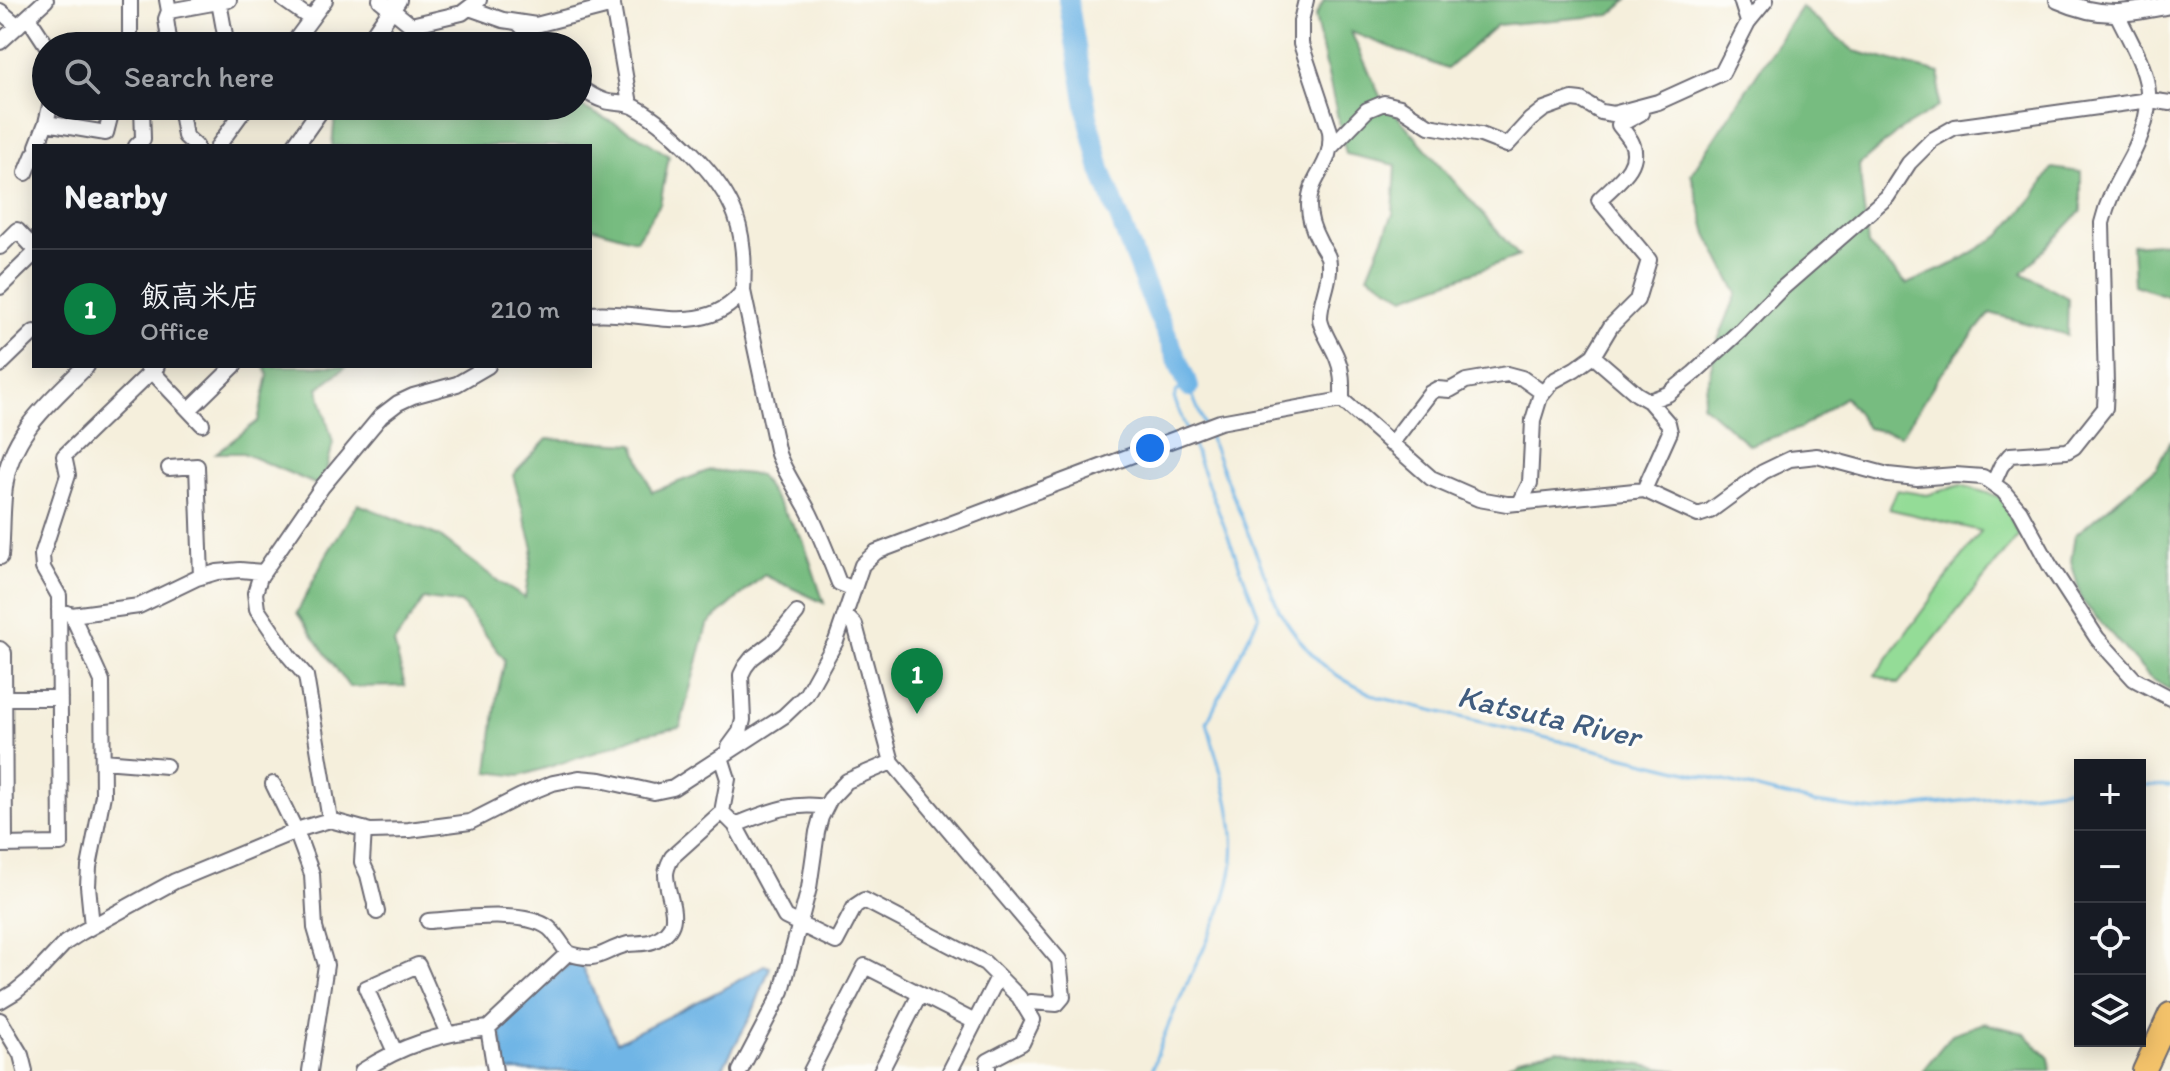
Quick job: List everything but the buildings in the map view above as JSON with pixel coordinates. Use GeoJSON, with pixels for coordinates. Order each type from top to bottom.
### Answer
{"type":"FeatureCollection","features":[{"type":"Feature","properties":{"kind":"highway"},"geometry":{"type":"LineString","coordinates":[[2144,1071],[2170,1014]]}},
{"type":"Feature","properties":{"kind":"street"},"geometry":{"type":"LineString","coordinates":[[0,42],[46,0]]}},
{"type":"Feature","properties":{"kind":"street"},"geometry":{"type":"LineString","coordinates":[[130,0],[130,32]]}},
{"type":"Feature","properties":{"kind":"street"},"geometry":{"type":"LineString","coordinates":[[284,0],[311,19]]}},
{"type":"Feature","properties":{"kind":"street"},"geometry":{"type":"LineString","coordinates":[[301,32],[325,0]]}},
{"type":"Feature","properties":{"kind":"street"},"geometry":{"type":"LineString","coordinates":[[1306,0],[1301,21],[1301,44],[1330,131],[1332,146],[1329,158],[1310,190],[1311,222],[1328,257],[1328,276],[1319,321],[1339,362],[1342,400],[1431,478],[1479,499],[1507,504],[1644,490],[1698,515],[1710,511],[1763,472],[1790,459],[1817,456],[1888,475],[1917,478],[1955,475],[1983,477],[2003,491],[2020,511],[2049,564],[2097,638],[2134,679],[2170,698]]}},
{"type":"Feature","properties":{"kind":"street"},"geometry":{"type":"LineString","coordinates":[[1741,0],[1748,22]]}},
{"type":"Feature","properties":{"kind":"street"},"geometry":{"type":"LineString","coordinates":[[1520,503],[1530,483],[1533,420],[1543,393],[1553,381],[1593,356],[1611,326],[1637,300],[1649,260],[1599,200],[1632,166],[1635,154],[1632,142],[1619,125],[1658,102],[1722,73],[1748,22],[1766,0]]}},
{"type":"Feature","properties":{"kind":"street"},"geometry":{"type":"LineString","coordinates":[[2058,0],[2107,14],[2170,5]]}},
{"type":"Feature","properties":{"kind":"street"},"geometry":{"type":"LineString","coordinates":[[168,32],[168,5],[224,1],[226,32]]}},
{"type":"Feature","properties":{"kind":"street"},"geometry":{"type":"LineString","coordinates":[[374,32],[390,3],[411,25],[462,13],[474,4],[503,20],[536,25],[613,3],[630,104]]}},
{"type":"Feature","properties":{"kind":"street"},"geometry":{"type":"LineString","coordinates":[[0,11],[23,21],[34,32]]}},
{"type":"Feature","properties":{"kind":"street"},"geometry":{"type":"LineString","coordinates":[[1993,484],[2010,455],[2067,451],[2074,447],[2105,408],[2102,223],[2107,201],[2144,125],[2149,100],[2147,79],[2117,14]]}},
{"type":"Feature","properties":{"kind":"street"},"geometry":{"type":"LineString","coordinates":[[517,22],[527,32]]}},
{"type":"Feature","properties":{"kind":"street"},"geometry":{"type":"LineString","coordinates":[[592,94],[605,101],[630,104],[656,119],[719,184],[731,203],[743,244],[743,291],[778,454],[812,519],[839,583],[854,589]]}},
{"type":"Feature","properties":{"kind":"street"},"geometry":{"type":"LineString","coordinates":[[1332,146],[1367,110],[1384,103],[1400,107],[1429,126],[1481,135],[1507,145],[1544,109],[1572,99],[1613,114],[1658,102]]}},
{"type":"Feature","properties":{"kind":"street"},"geometry":{"type":"LineString","coordinates":[[1649,401],[1668,394],[1694,373],[1778,292],[1887,197],[1909,163],[1932,140],[1955,127],[2149,100],[2170,103]]}},
{"type":"Feature","properties":{"kind":"street"},"geometry":{"type":"LineString","coordinates":[[38,144],[47,120]]}},
{"type":"Feature","properties":{"kind":"street"},"geometry":{"type":"LineString","coordinates":[[46,123],[106,133],[109,120]]}},
{"type":"Feature","properties":{"kind":"street"},"geometry":{"type":"LineString","coordinates":[[138,144],[143,139],[142,120]]}},
{"type":"Feature","properties":{"kind":"street"},"geometry":{"type":"LineString","coordinates":[[182,120],[185,136],[194,144]]}},
{"type":"Feature","properties":{"kind":"street"},"geometry":{"type":"LineString","coordinates":[[219,144],[237,120]]}},
{"type":"Feature","properties":{"kind":"street"},"geometry":{"type":"LineString","coordinates":[[296,144],[313,120]]}},
{"type":"Feature","properties":{"kind":"street"},"geometry":{"type":"LineString","coordinates":[[26,173],[32,159]]}},
{"type":"Feature","properties":{"kind":"street"},"geometry":{"type":"LineString","coordinates":[[0,247],[17,230],[32,249]]}},
{"type":"Feature","properties":{"kind":"street"},"geometry":{"type":"LineString","coordinates":[[0,287],[32,253]]}},
{"type":"Feature","properties":{"kind":"street"},"geometry":{"type":"LineString","coordinates":[[592,314],[683,320],[712,314],[733,304],[743,291]]}},
{"type":"Feature","properties":{"kind":"street"},"geometry":{"type":"LineString","coordinates":[[0,365],[32,334]]}},
{"type":"Feature","properties":{"kind":"street"},"geometry":{"type":"LineString","coordinates":[[1593,356],[1649,401],[1668,423],[1670,432],[1644,490]]}},
{"type":"Feature","properties":{"kind":"street"},"geometry":{"type":"LineString","coordinates":[[0,556],[2,495],[12,456],[26,428],[84,368]]}},
{"type":"Feature","properties":{"kind":"street"},"geometry":{"type":"LineString","coordinates":[[92,926],[89,867],[103,795],[102,681],[43,568],[42,555],[68,475],[64,456],[152,368],[202,424]]}},
{"type":"Feature","properties":{"kind":"street"},"geometry":{"type":"LineString","coordinates":[[189,410],[232,368]]}},
{"type":"Feature","properties":{"kind":"street"},"geometry":{"type":"LineString","coordinates":[[330,820],[306,676],[257,609],[255,593],[263,572],[322,487],[381,416],[413,396],[457,384],[485,368]]}},
{"type":"Feature","properties":{"kind":"street"},"geometry":{"type":"LineString","coordinates":[[1391,444],[1430,393],[1437,389],[1450,390],[1466,381],[1507,374],[1522,378],[1543,393]]}},
{"type":"Feature","properties":{"kind":"street"},"geometry":{"type":"LineString","coordinates":[[0,1001],[32,978],[65,943],[92,926],[175,881],[330,820],[370,831],[409,830],[470,822],[553,783],[579,778],[654,792],[673,788],[784,716],[806,695],[836,641],[862,565],[876,552],[1220,422],[1342,400]]}},
{"type":"Feature","properties":{"kind":"street"},"geometry":{"type":"LineString","coordinates":[[169,468],[197,466],[201,577]]}},
{"type":"Feature","properties":{"kind":"street"},"geometry":{"type":"LineString","coordinates":[[66,612],[139,606],[217,572],[263,572]]}},
{"type":"Feature","properties":{"kind":"street"},"geometry":{"type":"LineString","coordinates":[[0,649],[4,653],[3,845],[61,844],[60,698],[66,612]]}},
{"type":"Feature","properties":{"kind":"street"},"geometry":{"type":"LineString","coordinates":[[428,921],[490,916],[533,920],[550,928],[568,953],[584,959],[628,944],[652,942],[662,935],[675,916],[666,876],[667,867],[672,857],[722,812],[728,779],[723,756],[740,732],[743,720],[741,675],[752,658],[773,642],[797,613]]}},
{"type":"Feature","properties":{"kind":"street"},"geometry":{"type":"LineString","coordinates":[[845,615],[855,625],[892,762],[1059,960],[1063,997],[1057,1004],[1031,1002],[1024,1006]]}},
{"type":"Feature","properties":{"kind":"street"},"geometry":{"type":"LineString","coordinates":[[2,698],[60,698]]}},
{"type":"Feature","properties":{"kind":"street"},"geometry":{"type":"LineString","coordinates":[[103,761],[166,766]]}},
{"type":"Feature","properties":{"kind":"street"},"geometry":{"type":"LineString","coordinates":[[740,1071],[782,991],[809,888],[817,832],[826,807],[847,781],[892,762]]}},
{"type":"Feature","properties":{"kind":"street"},"geometry":{"type":"LineString","coordinates":[[273,784],[296,831],[312,874],[315,928],[326,965],[310,1071]]}},
{"type":"Feature","properties":{"kind":"street"},"geometry":{"type":"LineString","coordinates":[[735,825],[796,804],[826,807]]}},
{"type":"Feature","properties":{"kind":"street"},"geometry":{"type":"LineString","coordinates":[[722,812],[735,825],[785,917],[836,942],[855,906],[864,900],[985,963],[1019,997],[1033,1020],[1022,1043],[988,1061],[988,1071]]}},
{"type":"Feature","properties":{"kind":"street"},"geometry":{"type":"LineString","coordinates":[[364,829],[362,862],[377,912]]}},
{"type":"Feature","properties":{"kind":"street"},"geometry":{"type":"LineString","coordinates":[[362,1071],[407,1046],[448,1034],[488,1028],[568,953]]}},
{"type":"Feature","properties":{"kind":"street"},"geometry":{"type":"LineString","coordinates":[[395,1052],[366,988],[418,965],[448,1034]]}},
{"type":"Feature","properties":{"kind":"street"},"geometry":{"type":"LineString","coordinates":[[811,1071],[865,966],[975,1022]]}},
{"type":"Feature","properties":{"kind":"street"},"geometry":{"type":"LineString","coordinates":[[950,1071],[998,977]]}},
{"type":"Feature","properties":{"kind":"street"},"geometry":{"type":"LineString","coordinates":[[881,1071],[920,994]]}},
{"type":"Feature","properties":{"kind":"street"},"geometry":{"type":"LineString","coordinates":[[0,1020],[21,1055],[25,1071]]}},
{"type":"Feature","properties":{"kind":"street"},"geometry":{"type":"LineString","coordinates":[[488,1028],[495,1071]]}},
{"type":"Feature","properties":{"kind":"green space"},"geometry":{"type":"Polygon","coordinates":[[[1324,0],[1628,0],[1610,15],[1497,25],[1447,69],[1351,32],[1380,96],[1519,256],[1405,297],[1368,275],[1393,214],[1396,165],[1346,154],[1315,17],[1324,0]]]}},
{"type":"Feature","properties":{"kind":"green space"},"geometry":{"type":"Polygon","coordinates":[[[1801,7],[1854,51],[1940,73],[1938,107],[1900,130],[1859,165],[1868,245],[1907,284],[1955,263],[2001,235],[2033,198],[2052,168],[2081,172],[2081,211],[2022,273],[2068,298],[2067,335],[1990,313],[1940,375],[1902,435],[1867,428],[1845,397],[1801,428],[1749,445],[1702,404],[1718,340],[1737,293],[1707,234],[1691,174],[1801,7]]]}},
{"type":"Feature","properties":{"kind":"green space"},"geometry":{"type":"Polygon","coordinates":[[[592,112],[636,134],[669,156],[660,204],[636,240],[592,228],[592,144],[332,144],[335,120],[592,120],[592,112]]]}},
{"type":"Feature","properties":{"kind":"green space"},"geometry":{"type":"Polygon","coordinates":[[[2170,242],[2170,297],[2134,285],[2132,245],[2170,242]]]}},
{"type":"Feature","properties":{"kind":"green space"},"geometry":{"type":"Polygon","coordinates":[[[266,368],[344,368],[318,388],[333,443],[322,487],[243,453],[216,453],[258,421],[268,375],[266,368]]]}},
{"type":"Feature","properties":{"kind":"green space"},"geometry":{"type":"Polygon","coordinates":[[[547,439],[634,444],[652,492],[710,470],[759,475],[803,540],[824,603],[764,575],[707,625],[680,727],[644,734],[520,776],[488,772],[497,695],[505,660],[461,603],[424,599],[394,643],[405,686],[349,687],[297,613],[327,554],[358,504],[439,536],[525,598],[533,548],[513,475],[547,439]]]}},
{"type":"Feature","properties":{"kind":"green space"},"geometry":{"type":"Polygon","coordinates":[[[2170,440],[2170,690],[2149,677],[2082,601],[2071,561],[2075,535],[2157,467],[2170,440]]]}},
{"type":"Feature","properties":{"kind":"green space"},"geometry":{"type":"Polygon","coordinates":[[[1961,485],[2000,497],[2019,535],[1898,684],[1875,675],[1981,531],[1889,509],[1897,490],[1927,495],[1961,485]]]}},
{"type":"Feature","properties":{"kind":"green space"},"geometry":{"type":"Polygon","coordinates":[[[1984,1023],[2024,1033],[2049,1058],[2051,1071],[1922,1071],[1952,1034],[1984,1023]]]}},
{"type":"Feature","properties":{"kind":"green space"},"geometry":{"type":"Polygon","coordinates":[[[1558,1049],[1679,1071],[1498,1071],[1520,1058],[1558,1049]]]}},
{"type":"Feature","properties":{"kind":"water"},"geometry":{"type":"Polygon","coordinates":[[[571,963],[581,965],[617,1042],[764,965],[770,967],[752,1014],[721,1071],[506,1071],[500,1030],[532,994],[571,963]]]}},
{"type":"Feature","properties":{"kind":"waterway"},"geometry":{"type":"LineString","coordinates":[[1068,0],[1088,117],[1101,170],[1189,387]]}},
{"type":"Feature","properties":{"kind":"waterway"},"geometry":{"type":"LineString","coordinates":[[1187,431],[1174,398],[1177,391],[1189,387],[1204,424]]}},
{"type":"Feature","properties":{"kind":"waterway","name":"Katsuta River"},"geometry":{"type":"LineString","coordinates":[[1207,431],[1279,610],[1289,626],[1310,652],[1333,672],[1378,697],[1815,803],[1876,811],[2074,788]]}},
{"type":"Feature","properties":{"kind":"waterway"},"geometry":{"type":"LineString","coordinates":[[1152,1071],[1167,1028],[1216,922],[1229,885],[1233,860],[1232,825],[1226,790],[1207,722],[1259,616],[1190,438]]}},
{"type":"Feature","properties":{"kind":"waterway","name":"Katsuta River"},"geometry":{"type":"LineString","coordinates":[[2146,785],[2170,786]]}},
{"type":"Feature","properties":{"kind":"place","name":"飯高米店"},"geometry":{"type":"Point","coordinates":[917,714]}}]}
